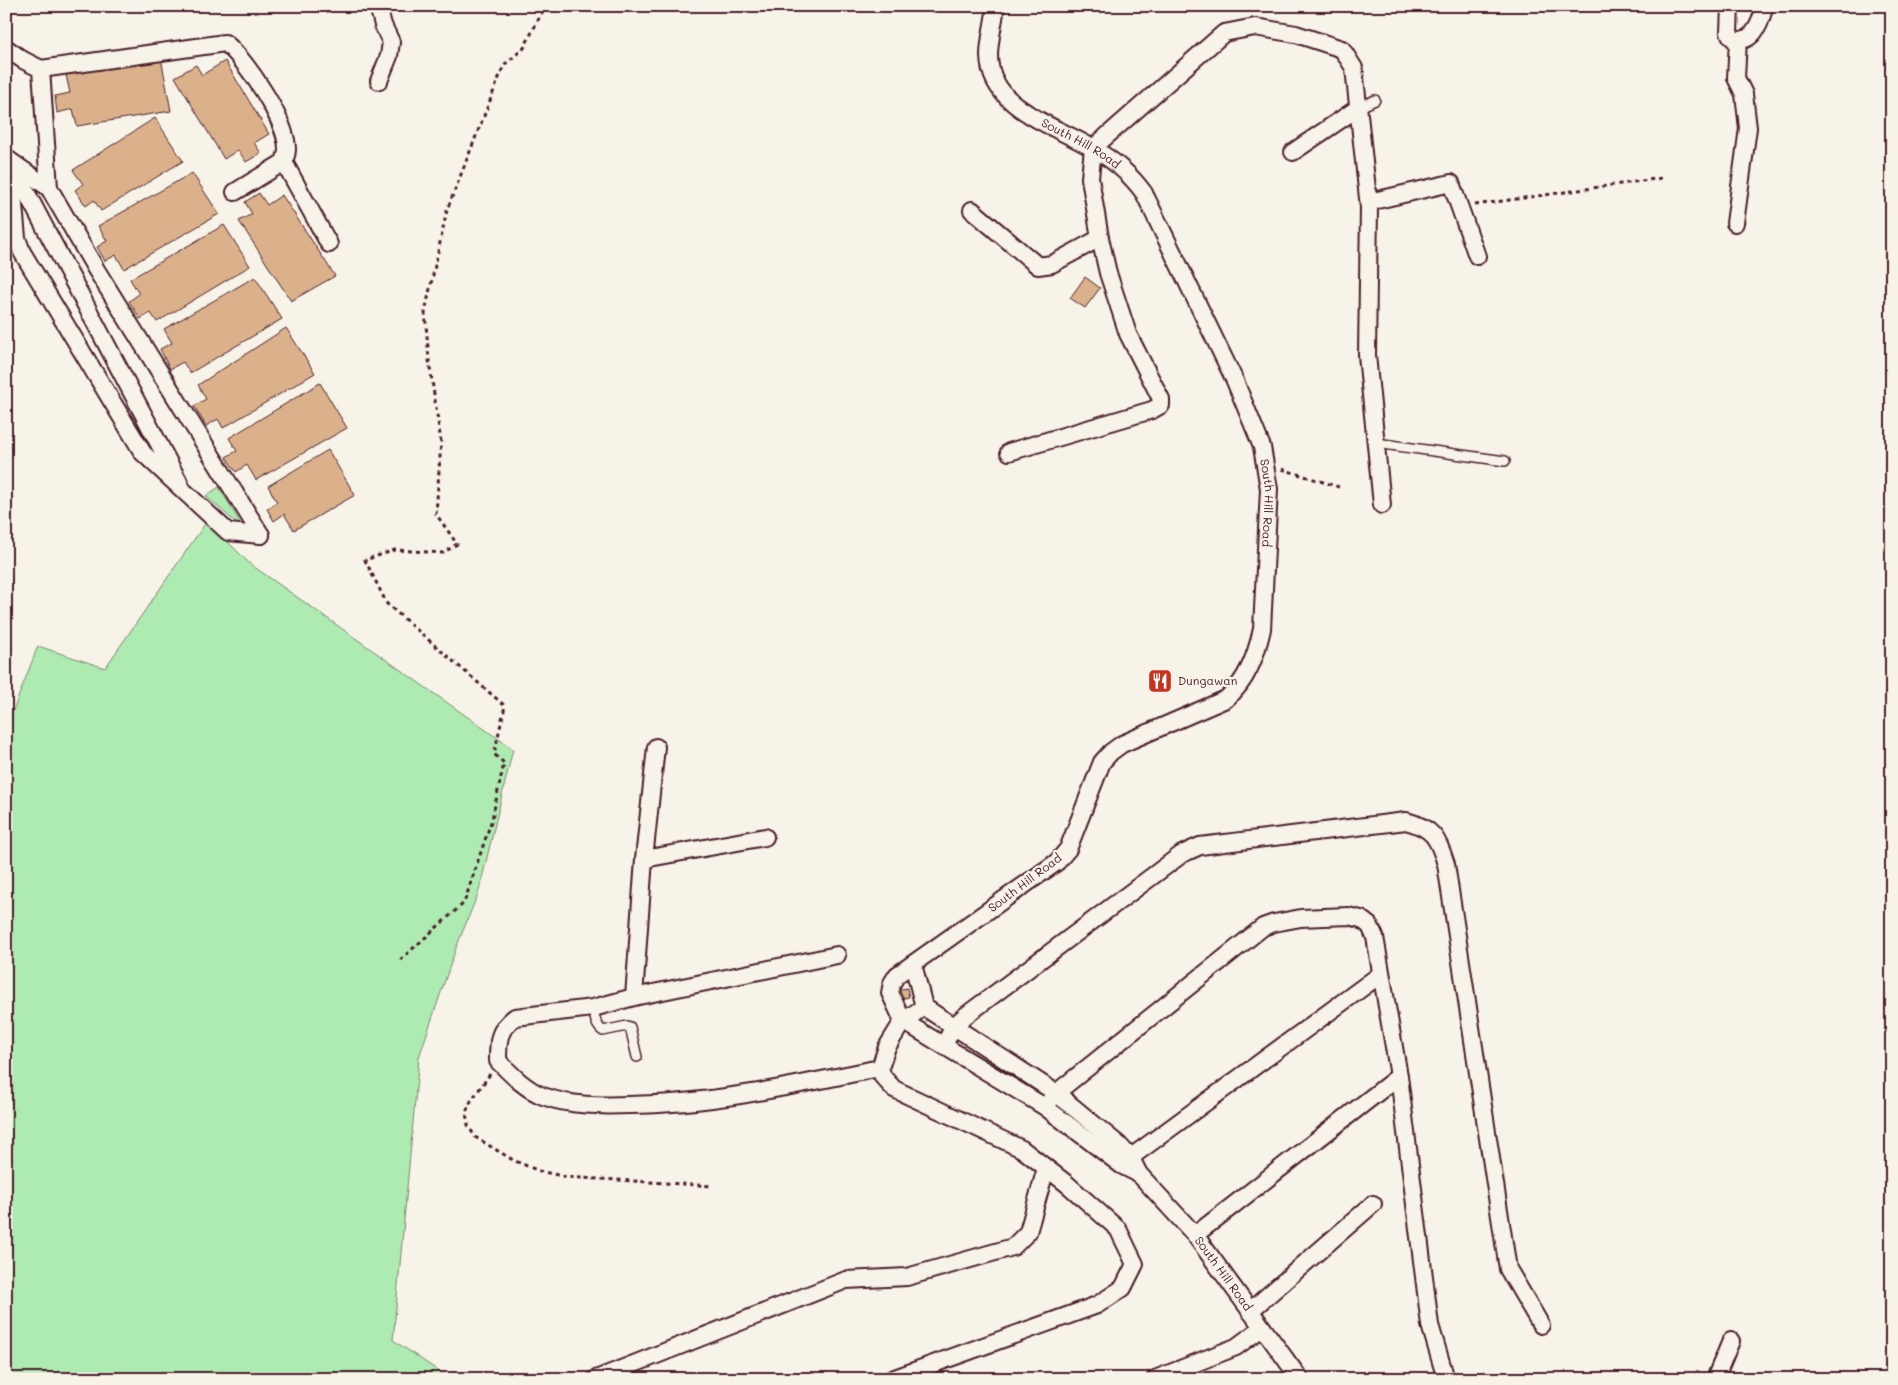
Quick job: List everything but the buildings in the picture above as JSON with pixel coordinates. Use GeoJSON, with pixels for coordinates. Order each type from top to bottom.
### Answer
{"type":"FeatureCollection","features":[{"type":"Feature","properties":{"kind":"street"},"geometry":{"type":"LineString","coordinates":[[378,6],[383,25],[391,42],[389,56],[378,81]]}},
{"type":"Feature","properties":{"kind":"street","name":"South Hill Road"},"geometry":{"type":"LineString","coordinates":[[996,6],[989,56],[997,84],[1018,109],[1093,148],[1134,179],[1144,193],[1235,381],[1262,447],[1269,489],[1262,629],[1258,649],[1241,683],[1226,699],[1122,744],[1111,752],[1102,762],[1068,848],[1057,862],[897,975],[892,983],[890,993],[903,1021],[1045,1107],[1126,1161],[1196,1235],[1300,1379]]}},
{"type":"Feature","properties":{"kind":"street"},"geometry":{"type":"LineString","coordinates":[[1730,6],[1728,28],[1731,36],[1738,40],[1746,39],[1752,34],[1762,17],[1764,6]]}},
{"type":"Feature","properties":{"kind":"street"},"geometry":{"type":"LineString","coordinates":[[1009,452],[1161,406],[1162,400],[1128,334],[1108,273],[1090,178],[1093,148],[1224,34],[1255,27],[1296,34],[1342,49],[1354,68],[1369,202],[1368,355],[1382,505]]}},
{"type":"Feature","properties":{"kind":"street"},"geometry":{"type":"LineString","coordinates":[[1735,223],[1748,128],[1744,94],[1736,78],[1738,40]]}},
{"type":"Feature","properties":{"kind":"street"},"geometry":{"type":"LineString","coordinates":[[6,48],[23,60],[41,69],[225,43],[235,50],[260,85],[280,123],[287,151],[284,162],[235,192]]}},
{"type":"Feature","properties":{"kind":"street"},"geometry":{"type":"LineString","coordinates":[[41,69],[49,188]]}},
{"type":"Feature","properties":{"kind":"street"},"geometry":{"type":"LineString","coordinates":[[1293,152],[1358,108]]}},
{"type":"Feature","properties":{"kind":"street"},"geometry":{"type":"LineString","coordinates":[[8,160],[49,188],[97,271],[261,535],[228,532],[143,453],[22,252],[17,238],[8,160]]}},
{"type":"Feature","properties":{"kind":"street"},"geometry":{"type":"LineString","coordinates":[[8,160],[185,492]]}},
{"type":"Feature","properties":{"kind":"street"},"geometry":{"type":"LineString","coordinates":[[284,162],[329,244]]}},
{"type":"Feature","properties":{"kind":"street"},"geometry":{"type":"LineString","coordinates":[[1369,202],[1452,183],[1477,256]]}},
{"type":"Feature","properties":{"kind":"street"},"geometry":{"type":"LineString","coordinates":[[972,210],[1038,266],[1052,264],[1100,238]]}},
{"type":"Feature","properties":{"kind":"street"},"geometry":{"type":"LineString","coordinates":[[634,997],[644,859],[656,747]]}},
{"type":"Feature","properties":{"kind":"street"},"geometry":{"type":"LineString","coordinates":[[944,1045],[954,1026],[965,1016],[1158,871],[1191,849],[1200,846],[1406,821],[1421,825],[1432,833],[1440,847],[1446,864],[1508,1269],[1541,1325]]}},
{"type":"Feature","properties":{"kind":"street"},"geometry":{"type":"LineString","coordinates":[[644,859],[765,837]]}},
{"type":"Feature","properties":{"kind":"street"},"geometry":{"type":"LineString","coordinates":[[1045,1107],[1056,1093],[1263,927],[1301,918],[1330,915],[1361,919],[1370,926],[1375,938],[1382,974],[1399,1076],[1430,1325],[1446,1379]]}},
{"type":"Feature","properties":{"kind":"street"},"geometry":{"type":"LineString","coordinates":[[837,956],[634,997],[593,1008],[515,1017],[506,1024],[501,1034],[498,1043],[498,1061],[527,1087],[543,1096],[602,1106],[668,1105],[777,1089],[880,1068]]}},
{"type":"Feature","properties":{"kind":"street"},"geometry":{"type":"LineString","coordinates":[[892,1379],[1097,1305],[1123,1288],[1135,1264],[1118,1229],[1022,1149],[894,1089],[883,1077],[880,1068],[888,1047],[903,1021],[924,1007],[913,964]]}},
{"type":"Feature","properties":{"kind":"street"},"geometry":{"type":"LineString","coordinates":[[1126,1161],[1382,974]]}},
{"type":"Feature","properties":{"kind":"street","name":"South Hill Road"},"geometry":{"type":"LineString","coordinates":[[924,1007],[1056,1093],[1119,1145],[1126,1161]]}},
{"type":"Feature","properties":{"kind":"street"},"geometry":{"type":"LineString","coordinates":[[1196,1235],[1399,1076]]}},
{"type":"Feature","properties":{"kind":"street"},"geometry":{"type":"LineString","coordinates":[[596,1379],[846,1280],[908,1277],[1013,1246],[1028,1232],[1046,1168]]}},
{"type":"Feature","properties":{"kind":"street"},"geometry":{"type":"LineString","coordinates":[[1250,1311],[1372,1204]]}},
{"type":"Feature","properties":{"kind":"street"},"geometry":{"type":"LineString","coordinates":[[1154,1379],[1236,1347],[1262,1328]]}},
{"type":"Feature","properties":{"kind":"street"},"geometry":{"type":"LineString","coordinates":[[1715,1379],[1731,1341]]}},
{"type":"Feature","properties":{"kind":"lane"},"geometry":{"type":"LineString","coordinates":[[1358,108],[1375,100]]}},
{"type":"Feature","properties":{"kind":"lane"},"geometry":{"type":"LineString","coordinates":[[1376,443],[1505,461]]}},
{"type":"Feature","properties":{"kind":"lane"},"geometry":{"type":"LineString","coordinates":[[593,1008],[596,1022],[603,1031],[627,1026],[630,1028],[637,1057]]}},
{"type":"Feature","properties":{"kind":"path"},"geometry":{"type":"LineString","coordinates":[[400,960],[464,903],[492,819],[502,773],[504,763],[494,754],[505,706],[387,604],[365,560],[395,550],[443,554],[457,544],[436,514],[441,442],[428,360],[425,312],[447,210],[504,65],[524,48],[545,6]]}},
{"type":"Feature","properties":{"kind":"path"},"geometry":{"type":"LineString","coordinates":[[1460,207],[1662,178]]}},
{"type":"Feature","properties":{"kind":"path"},"geometry":{"type":"LineString","coordinates":[[1284,469],[1339,487]]}},
{"type":"Feature","properties":{"kind":"path"},"geometry":{"type":"LineString","coordinates":[[498,1061],[471,1101],[466,1112],[468,1125],[475,1137],[513,1160],[539,1171],[567,1177],[713,1186]]}},
{"type":"Feature","properties":{"kind":"green space"},"geometry":{"type":"Polygon","coordinates":[[[219,487],[245,531],[206,496],[219,487]]]}},
{"type":"Feature","properties":{"kind":"green space"},"geometry":{"type":"Polygon","coordinates":[[[207,521],[250,564],[513,749],[479,891],[456,948],[419,1057],[393,1340],[450,1379],[6,1379],[6,729],[38,646],[105,668],[207,521]]]}},
{"type":"Feature","properties":{"kind":"place","name":"Dungawan"},"geometry":{"type":"Point","coordinates":[1160,681]}}]}
